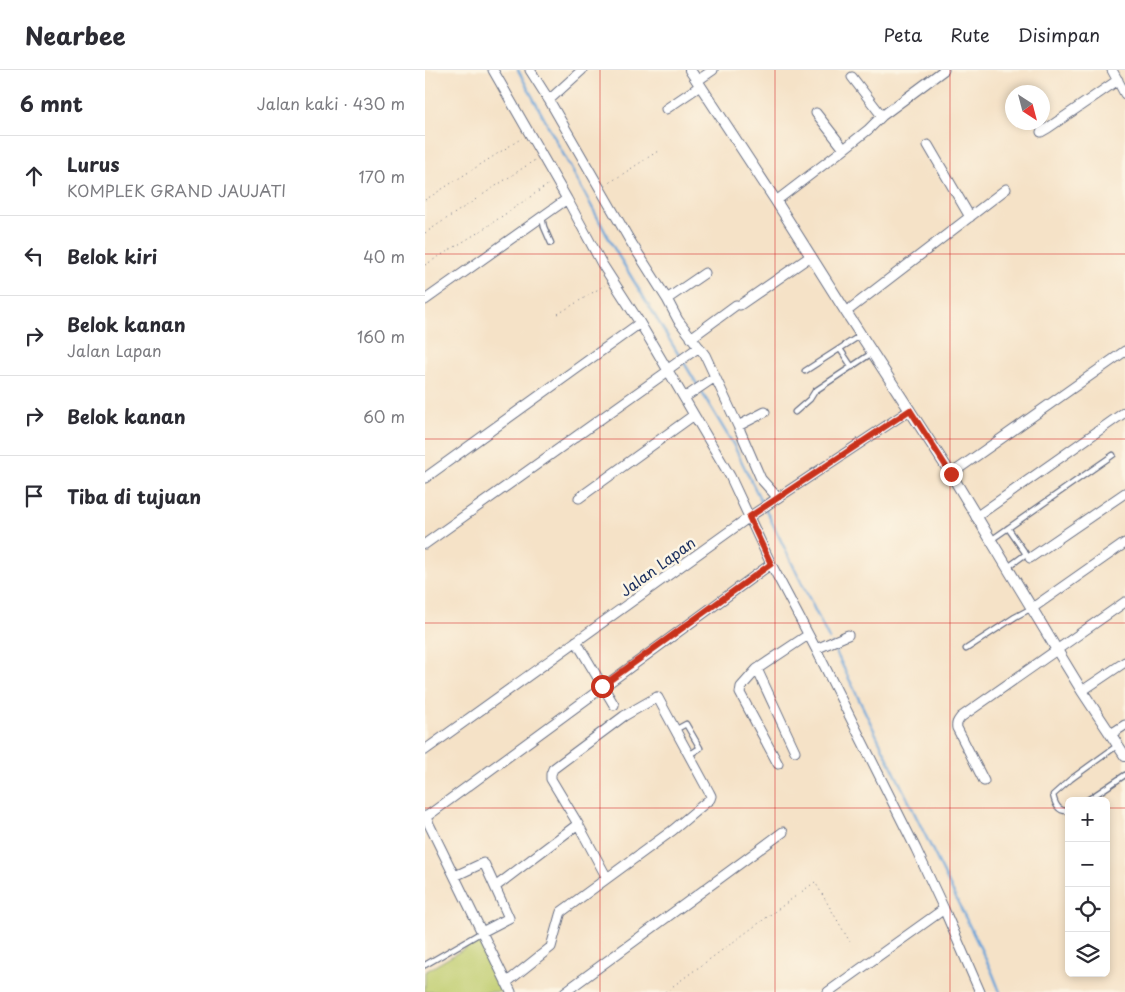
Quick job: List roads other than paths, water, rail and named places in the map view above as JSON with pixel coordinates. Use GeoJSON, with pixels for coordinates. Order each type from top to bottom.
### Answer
{"type":"FeatureCollection","features":[{"type":"Feature","properties":{"kind":"street"},"geometry":{"type":"LineString","coordinates":[[493,70],[602,264],[640,323],[729,476],[750,516],[771,564],[808,635],[820,647],[944,909],[980,992]]}},
{"type":"Feature","properties":{"kind":"street"},"geometry":{"type":"LineString","coordinates":[[530,70],[633,247],[667,299],[696,349],[705,355],[713,378],[739,426],[761,479],[775,500]]}},
{"type":"Feature","properties":{"kind":"street"},"geometry":{"type":"LineString","coordinates":[[549,100],[582,70]]}},
{"type":"Feature","properties":{"kind":"street"},"geometry":{"type":"LineString","coordinates":[[690,70],[951,474],[1082,691],[1125,756]]}},
{"type":"Feature","properties":{"kind":"street"},"geometry":{"type":"LineString","coordinates":[[666,109],[713,70]]}},
{"type":"Feature","properties":{"kind":"street"},"geometry":{"type":"LineString","coordinates":[[776,201],[944,70]]}},
{"type":"Feature","properties":{"kind":"street"},"geometry":{"type":"LineString","coordinates":[[1041,132],[1122,87],[1112,70]]}},
{"type":"Feature","properties":{"kind":"street"},"geometry":{"type":"LineString","coordinates":[[852,77],[883,116]]}},
{"type":"Feature","properties":{"kind":"street"},"geometry":{"type":"LineString","coordinates":[[816,113],[844,149]]}},
{"type":"Feature","properties":{"kind":"street"},"geometry":{"type":"LineString","coordinates":[[927,145],[969,217]]}},
{"type":"Feature","properties":{"kind":"street"},"geometry":{"type":"LineString","coordinates":[[845,312],[1006,189]]}},
{"type":"Feature","properties":{"kind":"street"},"geometry":{"type":"LineString","coordinates":[[425,300],[567,199]]}},
{"type":"Feature","properties":{"kind":"street"},"geometry":{"type":"LineString","coordinates":[[691,338],[811,256]]}},
{"type":"Feature","properties":{"kind":"street"},"geometry":{"type":"LineString","coordinates":[[667,299],[705,273]]}},
{"type":"Feature","properties":{"kind":"street"},"geometry":{"type":"LineString","coordinates":[[425,478],[640,323]]}},
{"type":"Feature","properties":{"kind":"street"},"geometry":{"type":"LineString","coordinates":[[425,544],[668,371],[696,349]]}},
{"type":"Feature","properties":{"kind":"street"},"geometry":{"type":"LineString","coordinates":[[951,474],[1125,352]]}},
{"type":"Feature","properties":{"kind":"street"},"geometry":{"type":"LineString","coordinates":[[684,398],[713,378]]}},
{"type":"Feature","properties":{"kind":"street","name":"Jalan Lapan"},"geometry":{"type":"LineString","coordinates":[[425,750],[750,516],[910,410]]}},
{"type":"Feature","properties":{"kind":"street"},"geometry":{"type":"LineString","coordinates":[[739,426],[765,412]]}},
{"type":"Feature","properties":{"kind":"street"},"geometry":{"type":"LineString","coordinates":[[976,517],[1125,412]]}},
{"type":"Feature","properties":{"kind":"street"},"geometry":{"type":"LineString","coordinates":[[579,498],[694,415]]}},
{"type":"Feature","properties":{"kind":"street"},"geometry":{"type":"LineString","coordinates":[[1030,558],[1125,493]]}},
{"type":"Feature","properties":{"kind":"street"},"geometry":{"type":"LineString","coordinates":[[1031,608],[1125,542]]}},
{"type":"Feature","properties":{"kind":"street"},"geometry":{"type":"LineString","coordinates":[[511,992],[425,816],[771,564]]}},
{"type":"Feature","properties":{"kind":"street"},"geometry":{"type":"LineString","coordinates":[[984,781],[957,728],[957,721],[1125,602]]}},
{"type":"Feature","properties":{"kind":"street"},"geometry":{"type":"LineString","coordinates":[[778,764],[741,693],[741,687],[757,669],[808,635]]}},
{"type":"Feature","properties":{"kind":"street"},"geometry":{"type":"LineString","coordinates":[[820,647],[844,637]]}},
{"type":"Feature","properties":{"kind":"street"},"geometry":{"type":"LineString","coordinates":[[576,641],[614,705]]}},
{"type":"Feature","properties":{"kind":"street"},"geometry":{"type":"LineString","coordinates":[[1082,691],[1125,662]]}},
{"type":"Feature","properties":{"kind":"street"},"geometry":{"type":"LineString","coordinates":[[757,669],[795,751]]}},
{"type":"Feature","properties":{"kind":"street"},"geometry":{"type":"LineString","coordinates":[[506,983],[553,945],[561,912],[673,830],[711,796],[658,698],[654,698],[624,716],[553,769],[551,774],[551,779],[607,878]]}},
{"type":"Feature","properties":{"kind":"street"},"geometry":{"type":"LineString","coordinates":[[1111,734],[1125,725]]}},
{"type":"Feature","properties":{"kind":"street"},"geometry":{"type":"LineString","coordinates":[[495,887],[578,824]]}},
{"type":"Feature","properties":{"kind":"street"},"geometry":{"type":"LineString","coordinates":[[565,992],[783,832]]}},
{"type":"Feature","properties":{"kind":"street"},"geometry":{"type":"LineString","coordinates":[[455,876],[483,863],[485,865],[509,918],[482,932]]}},
{"type":"Feature","properties":{"kind":"street"},"geometry":{"type":"LineString","coordinates":[[828,992],[944,909]]}},
{"type":"Feature","properties":{"kind":"lane"},"geometry":{"type":"LineString","coordinates":[[542,217],[551,243]]}},
{"type":"Feature","properties":{"kind":"lane"},"geometry":{"type":"LineString","coordinates":[[805,371],[861,335]]}},
{"type":"Feature","properties":{"kind":"lane"},"geometry":{"type":"LineString","coordinates":[[840,349],[852,366]]}},
{"type":"Feature","properties":{"kind":"lane"},"geometry":{"type":"LineString","coordinates":[[795,412],[810,399],[815,391],[872,353]]}},
{"type":"Feature","properties":{"kind":"lane"},"geometry":{"type":"LineString","coordinates":[[991,541],[1113,455]]}},
{"type":"Feature","properties":{"kind":"lane"},"geometry":{"type":"LineString","coordinates":[[1007,568],[1026,554],[1008,528]]}},
{"type":"Feature","properties":{"kind":"lane"},"geometry":{"type":"LineString","coordinates":[[966,649],[1031,608]]}},
{"type":"Feature","properties":{"kind":"lane"},"geometry":{"type":"LineString","coordinates":[[1065,811],[1057,808],[1053,795],[1071,779],[1117,745]]}},
{"type":"Feature","properties":{"kind":"lane"},"geometry":{"type":"LineString","coordinates":[[1092,797],[1125,775]]}},
{"type":"Feature","properties":{"kind":"lane"},"geometry":{"type":"LineString","coordinates":[[425,965],[482,932]]}},
{"type":"Feature","properties":{"kind":"waterway"},"geometry":{"type":"LineString","coordinates":[[518,70],[615,250],[680,357]]}},
{"type":"Feature","properties":{"kind":"waterway"},"geometry":{"type":"LineString","coordinates":[[683,361],[733,444],[763,505]]}},
{"type":"Feature","properties":{"kind":"waterway"},"geometry":{"type":"LineString","coordinates":[[766,510],[829,639]]}},
{"type":"Feature","properties":{"kind":"waterway"},"geometry":{"type":"LineString","coordinates":[[832,644],[1000,992]]}}]}
